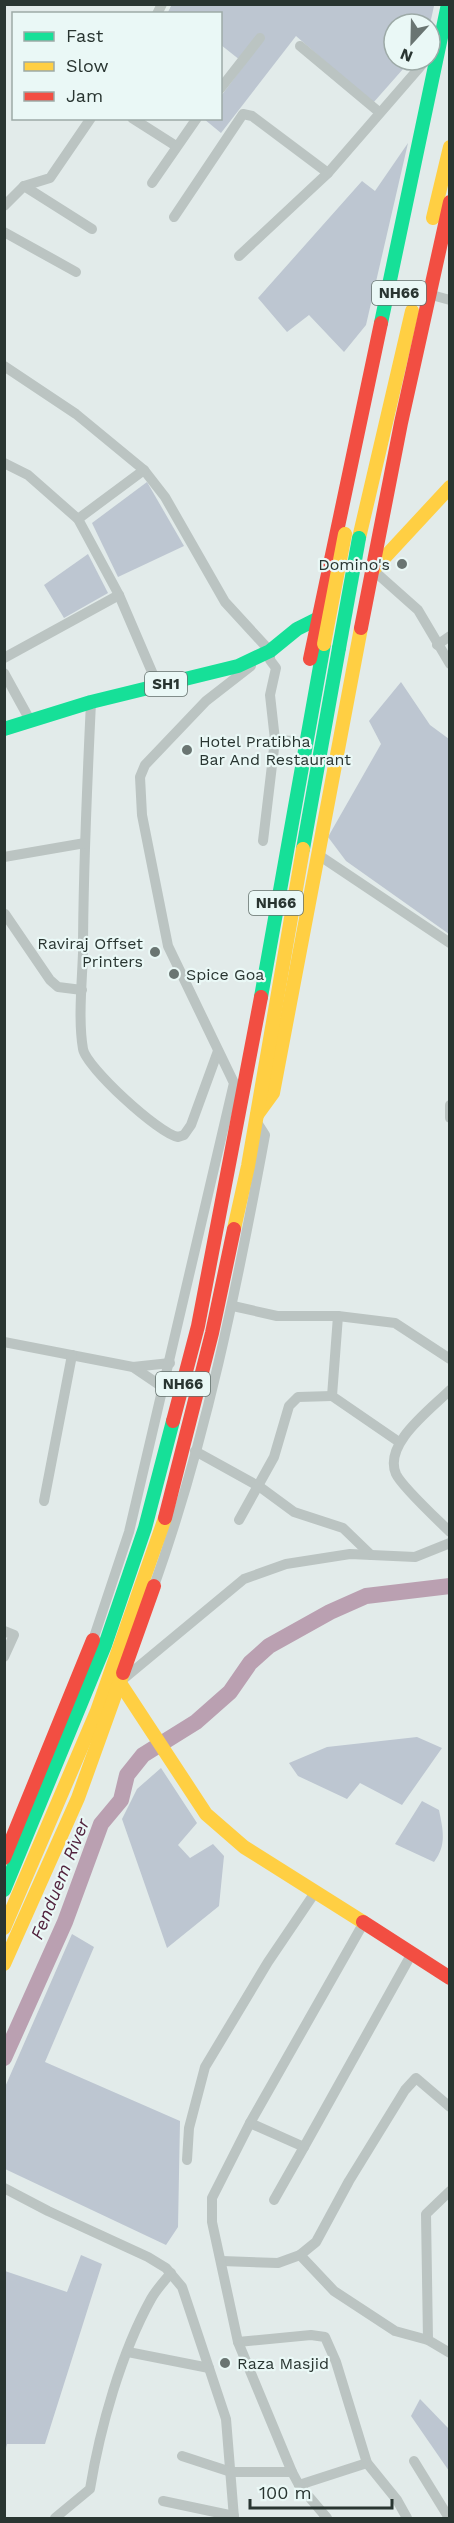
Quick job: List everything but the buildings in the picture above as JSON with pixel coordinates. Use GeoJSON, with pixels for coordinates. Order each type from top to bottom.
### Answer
{"type":"FeatureCollection","features":[{"type":"Feature","properties":{"kind":"main road"},"geometry":{"type":"LineString","coordinates":[[442,39],[448,4]]}},
{"type":"Feature","properties":{"kind":"main road"},"geometry":{"type":"LineString","coordinates":[[237,1123],[234,1083],[317,619],[435,72]]}},
{"type":"Feature","properties":{"kind":"main road","name":"NH66"},"geometry":{"type":"LineString","coordinates":[[4,1890],[146,1528],[198,1326],[324,644],[436,72]]}},
{"type":"Feature","properties":{"kind":"main road","name":"NH66"},"geometry":{"type":"LineString","coordinates":[[4,1929],[148,1585],[212,1333],[248,1166],[254,1119],[359,538],[450,147]]}},
{"type":"Feature","properties":{"kind":"main road"},"geometry":{"type":"LineString","coordinates":[[254,1119],[273,1093],[373,570],[428,294],[450,202]]}},
{"type":"Feature","properties":{"kind":"main road"},"geometry":{"type":"LineString","coordinates":[[373,570],[450,487]]}},
{"type":"Feature","properties":{"kind":"main road"},"geometry":{"type":"LineString","coordinates":[[329,561],[373,570]]}},
{"type":"Feature","properties":{"kind":"main road"},"geometry":{"type":"LineString","coordinates":[[317,619],[362,629]]}},
{"type":"Feature","properties":{"kind":"main road","name":"SH1"},"geometry":{"type":"LineString","coordinates":[[4,729],[91,702],[238,666],[270,651],[297,629],[317,619]]}},
{"type":"Feature","properties":{"kind":"main road"},"geometry":{"type":"LineString","coordinates":[[4,1964],[78,1798],[120,1683],[148,1585]]}},
{"type":"Feature","properties":{"kind":"main road"},"geometry":{"type":"LineString","coordinates":[[4,1858],[99,1643]]}},
{"type":"Feature","properties":{"kind":"main road"},"geometry":{"type":"LineString","coordinates":[[120,1683],[206,1814],[244,1846],[314,1894],[450,1978]]}},
{"type":"Feature","properties":{"kind":"street"},"geometry":{"type":"LineString","coordinates":[[222,86],[260,38]]}},
{"type":"Feature","properties":{"kind":"street"},"geometry":{"type":"LineString","coordinates":[[300,46],[379,112]]}},
{"type":"Feature","properties":{"kind":"street"},"geometry":{"type":"LineString","coordinates":[[238,256],[328,173],[415,72]]}},
{"type":"Feature","properties":{"kind":"street"},"geometry":{"type":"LineString","coordinates":[[174,217],[243,114],[252,116],[328,173]]}},
{"type":"Feature","properties":{"kind":"street"},"geometry":{"type":"LineString","coordinates":[[4,206],[24,186],[50,178],[90,120]]}},
{"type":"Feature","properties":{"kind":"street"},"geometry":{"type":"LineString","coordinates":[[135,120],[176,146]]}},
{"type":"Feature","properties":{"kind":"street"},"geometry":{"type":"LineString","coordinates":[[152,183],[196,120]]}},
{"type":"Feature","properties":{"kind":"street"},"geometry":{"type":"LineString","coordinates":[[24,186],[92,229]]}},
{"type":"Feature","properties":{"kind":"street"},"geometry":{"type":"LineString","coordinates":[[4,232],[76,272]]}},
{"type":"Feature","properties":{"kind":"street"},"geometry":{"type":"LineString","coordinates":[[428,294],[450,300]]}},
{"type":"Feature","properties":{"kind":"street"},"geometry":{"type":"LineString","coordinates":[[4,366],[76,414],[144,470],[165,497],[225,602],[270,651],[270,660],[276,668],[270,696],[274,740],[263,841]]}},
{"type":"Feature","properties":{"kind":"street"},"geometry":{"type":"LineString","coordinates":[[4,464],[28,475],[78,519],[119,595],[158,686]]}},
{"type":"Feature","properties":{"kind":"street"},"geometry":{"type":"LineString","coordinates":[[78,519],[144,470]]}},
{"type":"Feature","properties":{"kind":"street"},"geometry":{"type":"LineString","coordinates":[[373,570],[418,610],[450,664]]}},
{"type":"Feature","properties":{"kind":"street"},"geometry":{"type":"LineString","coordinates":[[4,658],[119,595]]}},
{"type":"Feature","properties":{"kind":"street"},"geometry":{"type":"LineString","coordinates":[[437,645],[450,636]]}},
{"type":"Feature","properties":{"kind":"street"},"geometry":{"type":"LineString","coordinates":[[99,1643],[164,1388],[234,1083],[168,946],[142,815],[140,777],[144,765],[206,701],[270,651]]}},
{"type":"Feature","properties":{"kind":"street"},"geometry":{"type":"LineString","coordinates":[[4,673],[31,722]]}},
{"type":"Feature","properties":{"kind":"street"},"geometry":{"type":"LineString","coordinates":[[91,702],[85,843],[83,1051],[110,1084],[143,1115],[170,1136],[178,1137],[184,1135],[191,1125],[218,1051]]}},
{"type":"Feature","properties":{"kind":"street"},"geometry":{"type":"LineString","coordinates":[[274,740],[295,741]]}},
{"type":"Feature","properties":{"kind":"street"},"geometry":{"type":"LineString","coordinates":[[4,857],[85,843]]}},
{"type":"Feature","properties":{"kind":"street"},"geometry":{"type":"LineString","coordinates":[[320,856],[450,943]]}},
{"type":"Feature","properties":{"kind":"street"},"geometry":{"type":"LineString","coordinates":[[5,914],[50,980],[58,987],[82,990]]}},
{"type":"Feature","properties":{"kind":"street"},"geometry":{"type":"LineString","coordinates":[[450,1105],[450,1118]]}},
{"type":"Feature","properties":{"kind":"street"},"geometry":{"type":"LineString","coordinates":[[148,1585],[195,1451],[233,1306],[265,1135],[254,1119]]}},
{"type":"Feature","properties":{"kind":"street"},"geometry":{"type":"LineString","coordinates":[[233,1306],[277,1316],[338,1316],[394,1323],[450,1359]]}},
{"type":"Feature","properties":{"kind":"street"},"geometry":{"type":"LineString","coordinates":[[332,1396],[338,1316]]}},
{"type":"Feature","properties":{"kind":"street"},"geometry":{"type":"LineString","coordinates":[[4,1342],[133,1367],[170,1363]]}},
{"type":"Feature","properties":{"kind":"street"},"geometry":{"type":"LineString","coordinates":[[44,1501],[72,1355]]}},
{"type":"Feature","properties":{"kind":"street"},"geometry":{"type":"LineString","coordinates":[[133,1367],[164,1388]]}},
{"type":"Feature","properties":{"kind":"street"},"geometry":{"type":"LineString","coordinates":[[450,1390],[399,1442],[394,1457],[396,1475],[450,1532]]}},
{"type":"Feature","properties":{"kind":"street"},"geometry":{"type":"LineString","coordinates":[[239,1520],[260,1487],[274,1457],[289,1407],[298,1397],[332,1396],[399,1442]]}},
{"type":"Feature","properties":{"kind":"street"},"geometry":{"type":"LineString","coordinates":[[195,1451],[260,1487],[294,1512],[342,1528],[371,1555]]}},
{"type":"Feature","properties":{"kind":"street"},"geometry":{"type":"LineString","coordinates":[[120,1683],[244,1579],[286,1564],[350,1554],[416,1557],[450,1543]]}},
{"type":"Feature","properties":{"kind":"street"},"geometry":{"type":"LineString","coordinates":[[4,1631],[14,1635],[4,1657]]}},
{"type":"Feature","properties":{"kind":"street"},"geometry":{"type":"LineString","coordinates":[[187,2160],[189,2128],[205,2067],[268,1962],[314,1894]]}},
{"type":"Feature","properties":{"kind":"street"},"geometry":{"type":"LineString","coordinates":[[327,2518],[299,2485],[292,2472],[238,2342],[212,2223],[212,2198],[249,2123],[363,1924]]}},
{"type":"Feature","properties":{"kind":"street"},"geometry":{"type":"LineString","coordinates":[[274,2200],[411,1955]]}},
{"type":"Feature","properties":{"kind":"street"},"geometry":{"type":"LineString","coordinates":[[222,2261],[278,2263],[300,2255],[316,2242],[349,2181],[405,2090],[416,2078],[449,2104]]}},
{"type":"Feature","properties":{"kind":"street"},"geometry":{"type":"LineString","coordinates":[[249,2123],[304,2147]]}},
{"type":"Feature","properties":{"kind":"street"},"geometry":{"type":"LineString","coordinates":[[4,2188],[148,2257],[171,2273],[182,2287],[226,2419],[234,2517],[163,2501]]}},
{"type":"Feature","properties":{"kind":"street"},"geometry":{"type":"LineString","coordinates":[[428,2340],[426,2214],[450,2191]]}},
{"type":"Feature","properties":{"kind":"street"},"geometry":{"type":"LineString","coordinates":[[300,2255],[334,2291],[395,2331],[428,2340],[450,2353]]}},
{"type":"Feature","properties":{"kind":"street"},"geometry":{"type":"LineString","coordinates":[[55,2518],[90,2489],[96,2456],[128,2352],[151,2298],[171,2273]]}},
{"type":"Feature","properties":{"kind":"street"},"geometry":{"type":"LineString","coordinates":[[238,2342],[311,2335],[324,2337],[336,2362],[367,2463],[391,2492],[407,2518]]}},
{"type":"Feature","properties":{"kind":"street"},"geometry":{"type":"LineString","coordinates":[[128,2352],[209,2368]]}},
{"type":"Feature","properties":{"kind":"street"},"geometry":{"type":"LineString","coordinates":[[182,2457],[231,2472],[292,2472]]}},
{"type":"Feature","properties":{"kind":"street"},"geometry":{"type":"LineString","coordinates":[[414,2461],[449,2518]]}},
{"type":"Feature","properties":{"kind":"street"},"geometry":{"type":"LineString","coordinates":[[299,2485],[367,2463]]}},
{"type":"Feature","properties":{"kind":"shaded area"},"geometry":{"type":"Polygon","coordinates":[[[172,4],[430,4],[434,6],[433,12],[382,12],[382,72],[400,72],[373,103],[296,36],[221,133],[205,120],[222,120],[222,95],[245,64],[222,46],[222,12],[168,12],[172,4]]]}},
{"type":"Feature","properties":{"kind":"shaded area"},"geometry":{"type":"Polygon","coordinates":[[[408,143],[366,325],[344,352],[309,315],[287,332],[258,298],[362,181],[375,191],[408,143]]]}},
{"type":"Feature","properties":{"kind":"shaded area"},"geometry":{"type":"Polygon","coordinates":[[[147,482],[184,546],[118,577],[92,523],[147,482]]]}},
{"type":"Feature","properties":{"kind":"shaded area"},"geometry":{"type":"Polygon","coordinates":[[[88,554],[108,593],[64,618],[44,585],[88,554]]]}},
{"type":"Feature","properties":{"kind":"shaded area"},"geometry":{"type":"Polygon","coordinates":[[[401,682],[430,725],[449,739],[449,934],[346,861],[328,837],[381,744],[369,721],[401,682]]]}},
{"type":"Feature","properties":{"kind":"shaded area"},"geometry":{"type":"Polygon","coordinates":[[[417,1737],[442,1748],[402,1805],[360,1783],[347,1799],[298,1776],[289,1763],[327,1747],[417,1737]]]}},
{"type":"Feature","properties":{"kind":"shaded area"},"geometry":{"type":"Polygon","coordinates":[[[161,1768],[197,1823],[178,1845],[190,1858],[213,1844],[224,1856],[219,1906],[167,1948],[122,1819],[137,1789],[161,1768]]]}},
{"type":"Feature","properties":{"kind":"shaded area"},"geometry":{"type":"Polygon","coordinates":[[[422,1801],[439,1810],[443,1831],[442,1843],[434,1862],[395,1844],[422,1801]]]}},
{"type":"Feature","properties":{"kind":"shaded area"},"geometry":{"type":"Polygon","coordinates":[[[72,1934],[94,1947],[45,2062],[180,2121],[178,2227],[166,2245],[5,2169],[5,2087],[72,1934]]]}},
{"type":"Feature","properties":{"kind":"shaded area"},"geometry":{"type":"Polygon","coordinates":[[[81,2255],[102,2264],[45,2444],[7,2444],[5,2452],[5,2271],[67,2292],[81,2255]]]}},
{"type":"Feature","properties":{"kind":"shaded area"},"geometry":{"type":"Polygon","coordinates":[[[420,2399],[449,2429],[449,2471],[411,2416],[420,2399]]]}},
{"type":"Feature","properties":{"kind":"waterway","name":"Fenduem River"},"geometry":{"type":"LineString","coordinates":[[4,2058],[65,1922],[101,1824],[121,1800],[127,1775],[143,1755],[196,1722],[230,1692],[250,1663],[269,1646],[330,1612],[366,1596],[450,1586]]}},
{"type":"Feature","properties":{"kind":"traffic: fast"},"geometry":{"type":"LineString","coordinates":[[381,323],[448,4]]}},
{"type":"Feature","properties":{"kind":"traffic: fast"},"geometry":{"type":"LineString","coordinates":[[339,648],[359,538]]}},
{"type":"Feature","properties":{"kind":"traffic: fast"},"geometry":{"type":"LineString","coordinates":[[4,729],[91,702],[238,666],[270,651],[297,629],[317,619]]}},
{"type":"Feature","properties":{"kind":"traffic: fast"},"geometry":{"type":"LineString","coordinates":[[261,997],[324,644]]}},
{"type":"Feature","properties":{"kind":"traffic: fast"},"geometry":{"type":"LineString","coordinates":[[303,849],[339,648]]}},
{"type":"Feature","properties":{"kind":"traffic: fast"},"geometry":{"type":"LineString","coordinates":[[4,1890],[105,1645],[145,1528],[173,1421]]}},
{"type":"Feature","properties":{"kind":"traffic: slow"},"geometry":{"type":"LineString","coordinates":[[433,218],[450,147]]}},
{"type":"Feature","properties":{"kind":"traffic: slow"},"geometry":{"type":"LineString","coordinates":[[359,538],[412,311]]}},
{"type":"Feature","properties":{"kind":"traffic: slow"},"geometry":{"type":"LineString","coordinates":[[373,570],[450,487]]}},
{"type":"Feature","properties":{"kind":"traffic: slow"},"geometry":{"type":"LineString","coordinates":[[324,644],[345,534]]}},
{"type":"Feature","properties":{"kind":"traffic: slow"},"geometry":{"type":"LineString","coordinates":[[257,1115],[273,1093],[361,628]]}},
{"type":"Feature","properties":{"kind":"traffic: slow"},"geometry":{"type":"LineString","coordinates":[[234,1229],[248,1166],[303,849]]}},
{"type":"Feature","properties":{"kind":"traffic: slow"},"geometry":{"type":"LineString","coordinates":[[4,1928],[97,1711],[165,1518]]}},
{"type":"Feature","properties":{"kind":"traffic: slow"},"geometry":{"type":"LineString","coordinates":[[4,1964],[78,1798],[123,1673]]}},
{"type":"Feature","properties":{"kind":"traffic: slow"},"geometry":{"type":"LineString","coordinates":[[120,1683],[206,1814],[244,1847],[363,1922]]}},
{"type":"Feature","properties":{"kind":"traffic: jam"},"geometry":{"type":"LineString","coordinates":[[361,628],[401,423],[450,202]]}},
{"type":"Feature","properties":{"kind":"traffic: jam"},"geometry":{"type":"LineString","coordinates":[[310,659],[381,323]]}},
{"type":"Feature","properties":{"kind":"traffic: jam"},"geometry":{"type":"LineString","coordinates":[[173,1421],[198,1326],[261,997]]}},
{"type":"Feature","properties":{"kind":"traffic: jam"},"geometry":{"type":"LineString","coordinates":[[165,1518],[212,1333],[234,1229]]}},
{"type":"Feature","properties":{"kind":"traffic: jam"},"geometry":{"type":"LineString","coordinates":[[123,1673],[154,1586]]}},
{"type":"Feature","properties":{"kind":"traffic: jam"},"geometry":{"type":"LineString","coordinates":[[4,1858],[93,1640]]}},
{"type":"Feature","properties":{"kind":"traffic: jam"},"geometry":{"type":"LineString","coordinates":[[363,1922],[450,1978]]}},
{"type":"Feature","properties":{"kind":"place","name":"Domino's"},"geometry":{"type":"Point","coordinates":[402,564]}},
{"type":"Feature","properties":{"kind":"place","name":"Hotel Pratibha Bar And Restaurant"},"geometry":{"type":"Point","coordinates":[187,750]}},
{"type":"Feature","properties":{"kind":"place","name":"Raviraj Offset Printers"},"geometry":{"type":"Point","coordinates":[155,952]}},
{"type":"Feature","properties":{"kind":"place","name":"Spice Goa"},"geometry":{"type":"Point","coordinates":[174,974]}},
{"type":"Feature","properties":{"kind":"place","name":"Raza Masjid"},"geometry":{"type":"Point","coordinates":[225,2363]}}]}
